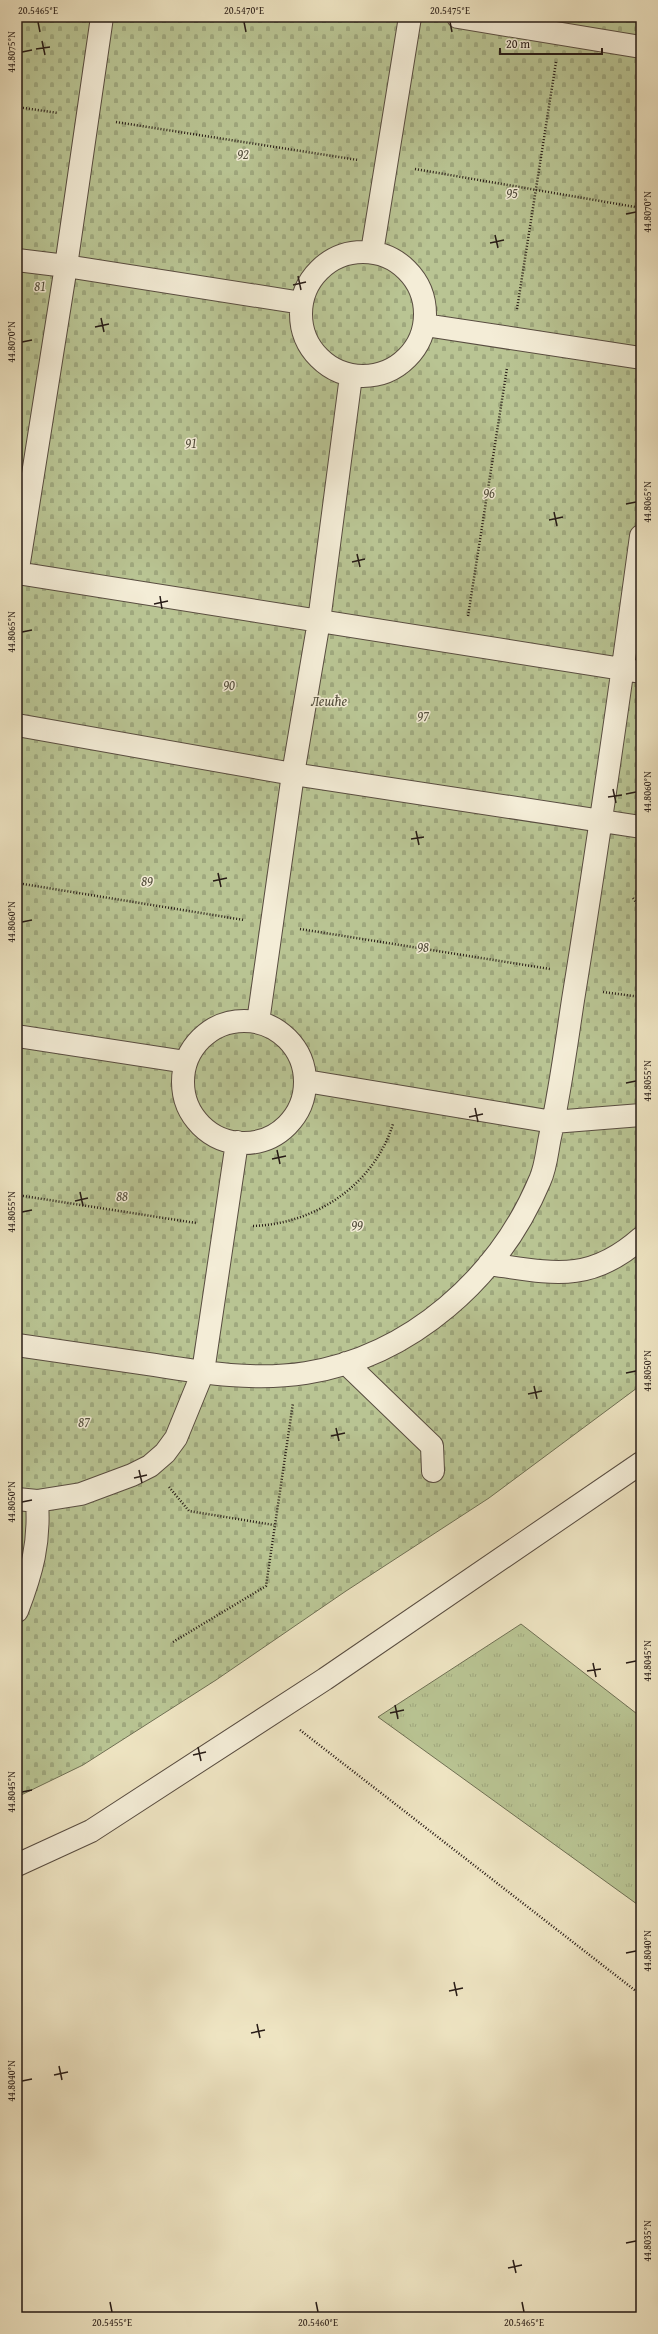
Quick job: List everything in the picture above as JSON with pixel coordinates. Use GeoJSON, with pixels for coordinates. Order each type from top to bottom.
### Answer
{"type":"FeatureCollection","features":[{"type":"Feature","properties":{"kind":"street"},"geometry":{"type":"LineString","coordinates":[[102,17],[66,266],[17,573],[632,670]]}},
{"type":"Feature","properties":{"kind":"street"},"geometry":{"type":"LineString","coordinates":[[372,252],[410,17]]}},
{"type":"Feature","properties":{"kind":"street"},"geometry":{"type":"LineString","coordinates":[[458,17],[641,47]]}},
{"type":"Feature","properties":{"kind":"street"},"geometry":{"type":"LineString","coordinates":[[353,252],[372,252],[391,258],[407,270],[419,286],[425,304],[425,324],[418,343],[406,359],[390,370],[371,376],[351,376],[332,368],[317,357],[306,340],[301,322],[302,303],[308,284],[319,269],[335,258],[353,252]]}},
{"type":"Feature","properties":{"kind":"street"},"geometry":{"type":"LineString","coordinates":[[17,260],[66,266],[302,303]]}},
{"type":"Feature","properties":{"kind":"street"},"geometry":{"type":"LineString","coordinates":[[425,324],[641,358]]}},
{"type":"Feature","properties":{"kind":"street"},"geometry":{"type":"LineString","coordinates":[[258,1022],[293,774],[319,621],[351,376]]}},
{"type":"Feature","properties":{"kind":"street"},"geometry":{"type":"LineString","coordinates":[[17,1345],[203,1372],[258,1377],[307,1373],[346,1363],[396,1343],[431,1321],[489,1264],[506,1243],[541,1179],[553,1122],[602,822],[632,670],[641,536]]}},
{"type":"Feature","properties":{"kind":"street"},"geometry":{"type":"LineString","coordinates":[[17,725],[293,774],[641,827]]}},
{"type":"Feature","properties":{"kind":"street"},"geometry":{"type":"LineString","coordinates":[[240,1020],[258,1022],[274,1027],[287,1037],[297,1050],[304,1065],[306,1081],[303,1102],[292,1120],[277,1133],[258,1142],[237,1142],[220,1138],[209,1132],[192,1115],[184,1092],[182,1080],[186,1062],[194,1046],[207,1033],[223,1024],[240,1020]]}},
{"type":"Feature","properties":{"kind":"street"},"geometry":{"type":"LineString","coordinates":[[17,1036],[186,1062]]}},
{"type":"Feature","properties":{"kind":"street"},"geometry":{"type":"LineString","coordinates":[[306,1081],[553,1122],[641,1115]]}},
{"type":"Feature","properties":{"kind":"street"},"geometry":{"type":"LineString","coordinates":[[17,1611],[31,1575],[38,1524],[27,1500],[80,1494],[132,1476],[150,1466],[166,1453],[176,1438],[203,1372],[237,1142]]}},
{"type":"Feature","properties":{"kind":"street"},"geometry":{"type":"LineString","coordinates":[[489,1264],[554,1273],[588,1270],[623,1254],[641,1238]]}},
{"type":"Feature","properties":{"kind":"street"},"geometry":{"type":"LineString","coordinates":[[346,1363],[432,1446],[433,1471]]}},
{"type":"Feature","properties":{"kind":"street"},"geometry":{"type":"LineString","coordinates":[[17,1864],[91,1831],[276,1711],[641,1463]]}},
{"type":"Feature","properties":{"kind":"path"},"geometry":{"type":"LineString","coordinates":[[17,107],[386,164],[641,208]]}},
{"type":"Feature","properties":{"kind":"path"},"geometry":{"type":"LineString","coordinates":[[633,898],[641,909]]}},
{"type":"Feature","properties":{"kind":"path"},"geometry":{"type":"LineString","coordinates":[[575,989],[641,997]]}},
{"type":"Feature","properties":{"kind":"path"},"geometry":{"type":"LineString","coordinates":[[173,1642],[266,1586],[293,1401]]}},
{"type":"Feature","properties":{"kind":"path"},"geometry":{"type":"LineString","coordinates":[[150,1466],[190,1511],[274,1525]]}},
{"type":"Feature","properties":{"kind":"path"},"geometry":{"type":"LineString","coordinates":[[276,1711],[641,1995]]}},
{"type":"Feature","properties":{"kind":"green space","name":"Лешће"},"geometry":{"type":"Polygon","coordinates":[[[17,17],[641,17],[641,1385],[489,1498],[346,1591],[216,1680],[83,1765],[17,1797],[17,17]]]}},
{"type":"Feature","properties":{"kind":"green space"},"geometry":{"type":"Polygon","coordinates":[[[521,1624],[641,1717],[641,1907],[378,1717],[521,1624]]]}},
{"type":"Feature","properties":{"kind":"park label","name":"92"},"geometry":{"type":"Point","coordinates":[243,154]}},
{"type":"Feature","properties":{"kind":"park label","name":"95"},"geometry":{"type":"Point","coordinates":[512,193]}},
{"type":"Feature","properties":{"kind":"park label","name":"81"},"geometry":{"type":"Point","coordinates":[40,286]}},
{"type":"Feature","properties":{"kind":"park label","name":"91"},"geometry":{"type":"Point","coordinates":[191,443]}},
{"type":"Feature","properties":{"kind":"park label","name":"96"},"geometry":{"type":"Point","coordinates":[489,493]}},
{"type":"Feature","properties":{"kind":"park label","name":"90"},"geometry":{"type":"Point","coordinates":[229,685]}},
{"type":"Feature","properties":{"kind":"park label","name":"97"},"geometry":{"type":"Point","coordinates":[423,716]}},
{"type":"Feature","properties":{"kind":"park label","name":"89"},"geometry":{"type":"Point","coordinates":[147,881]}},
{"type":"Feature","properties":{"kind":"park label","name":"98"},"geometry":{"type":"Point","coordinates":[423,947]}},
{"type":"Feature","properties":{"kind":"park label","name":"88"},"geometry":{"type":"Point","coordinates":[122,1196]}},
{"type":"Feature","properties":{"kind":"park label","name":"99"},"geometry":{"type":"Point","coordinates":[357,1225]}},
{"type":"Feature","properties":{"kind":"park label","name":"87"},"geometry":{"type":"Point","coordinates":[84,1422]}}]}
